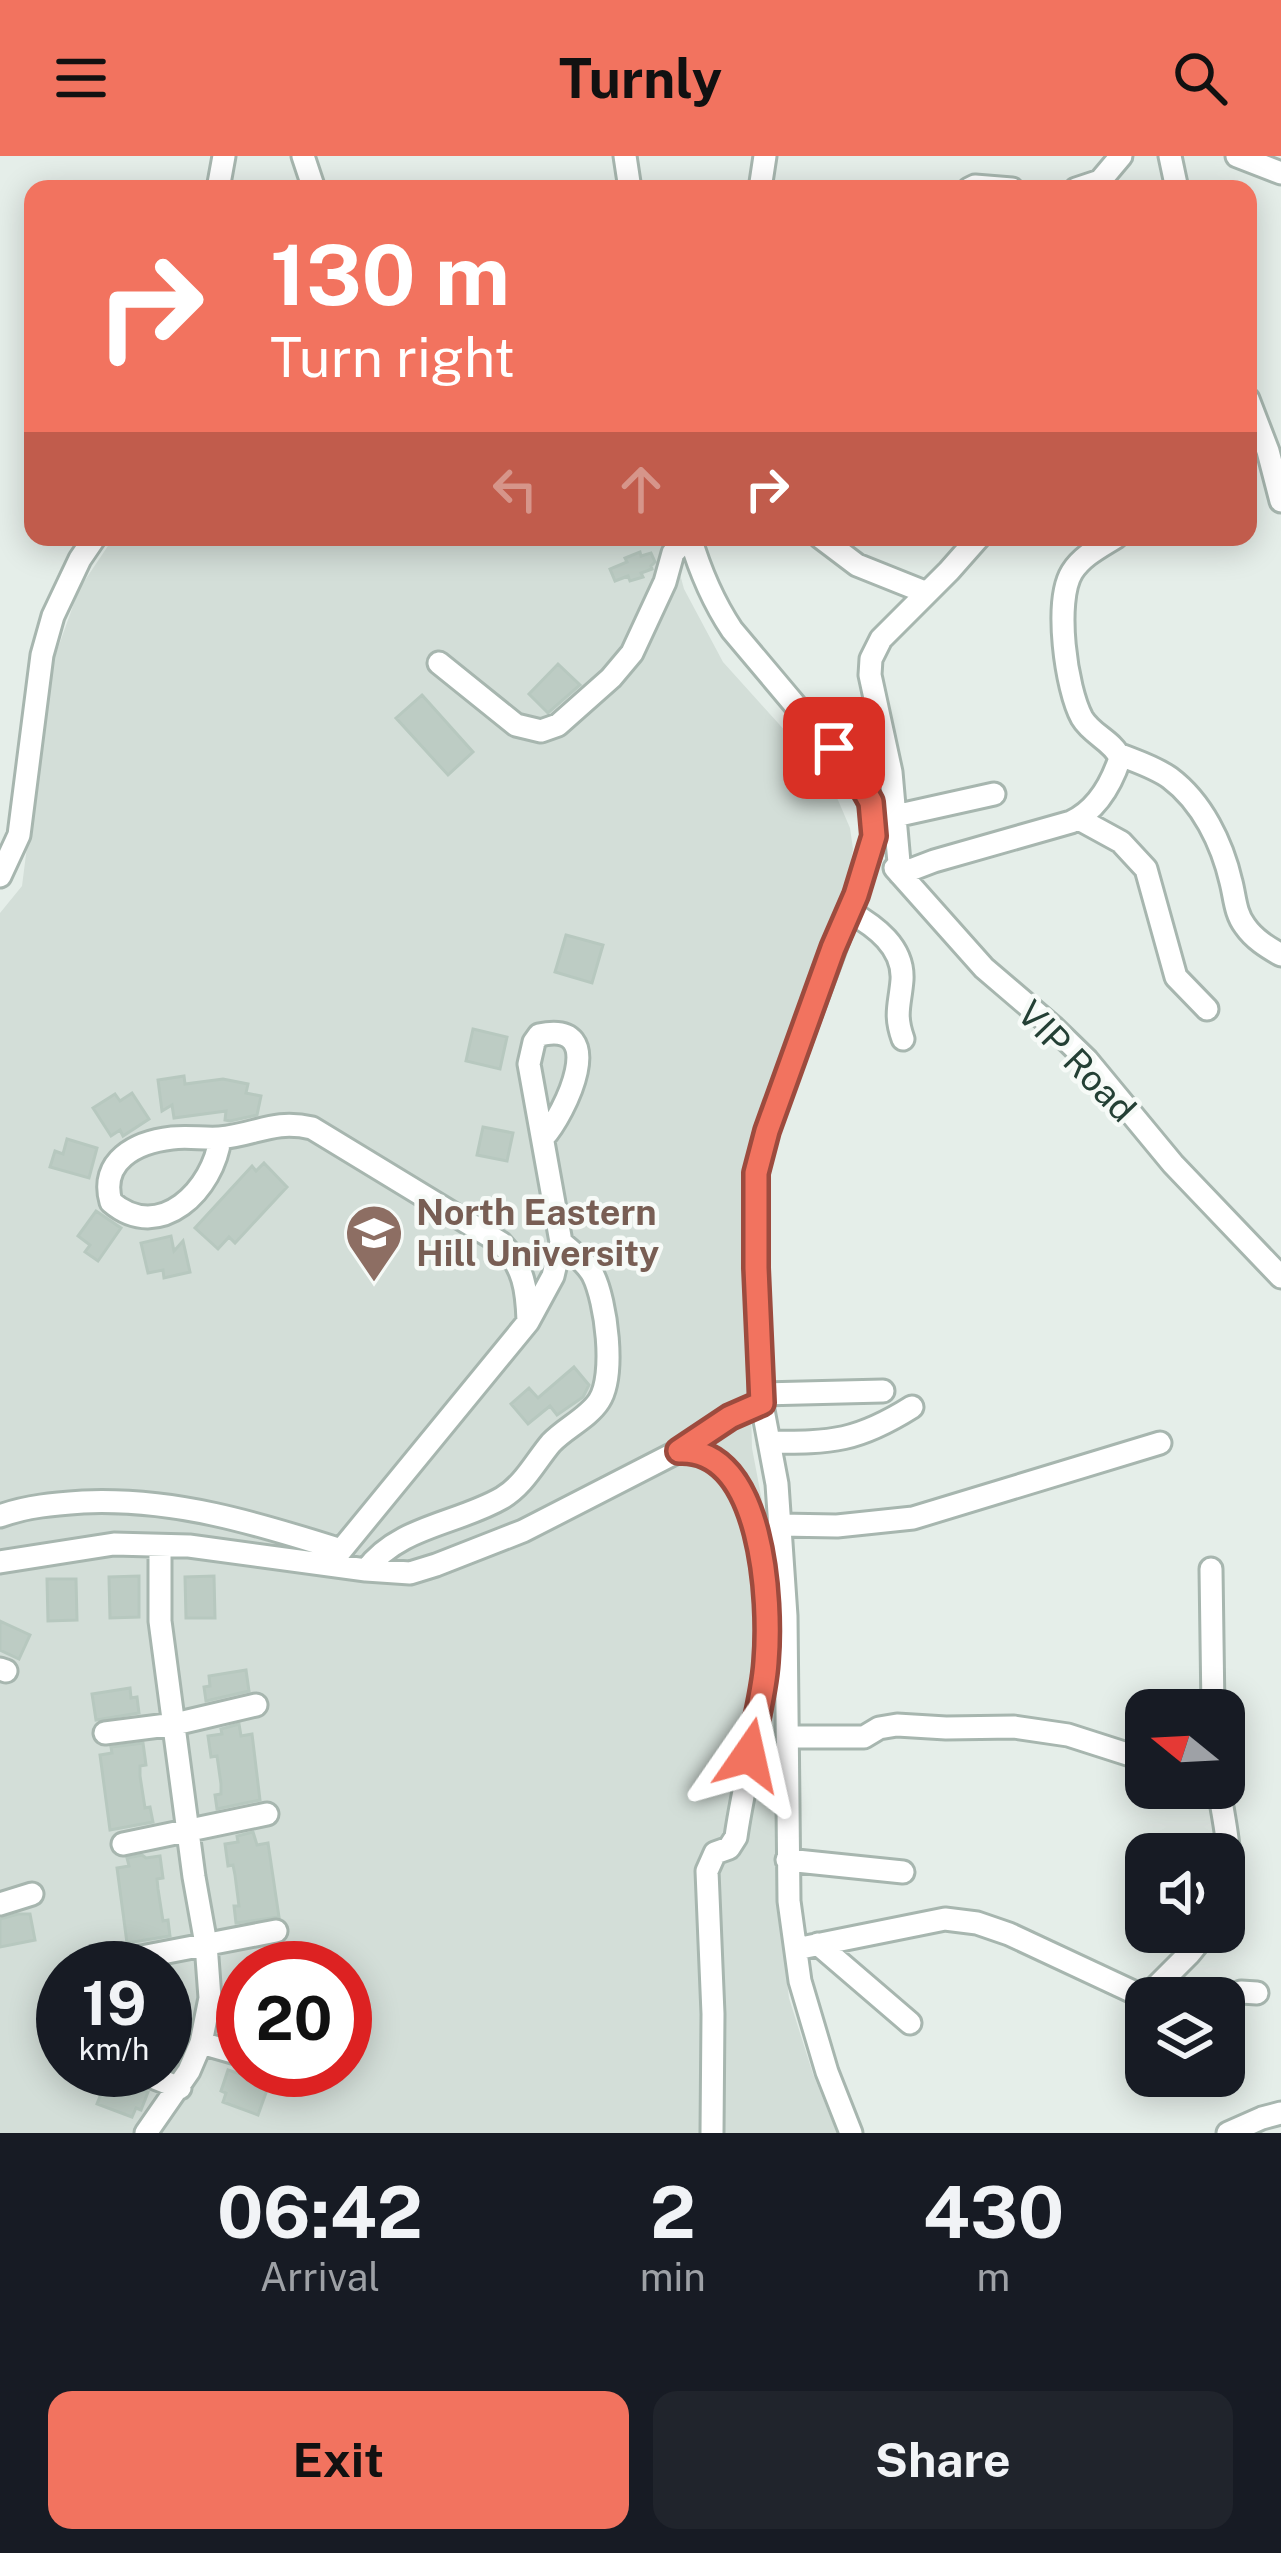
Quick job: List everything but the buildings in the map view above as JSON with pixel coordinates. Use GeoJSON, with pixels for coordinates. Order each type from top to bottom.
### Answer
{"type":"FeatureCollection","features":[{"type":"Feature","properties":{"kind":"street"},"geometry":{"type":"LineString","coordinates":[[1101,180],[1121,156]]}},
{"type":"Feature","properties":{"kind":"street"},"geometry":{"type":"LineString","coordinates":[[1247,158],[1281,173]]}},
{"type":"Feature","properties":{"kind":"street"},"geometry":{"type":"LineString","coordinates":[[1257,422],[1281,502]]}},
{"type":"Feature","properties":{"kind":"street"},"geometry":{"type":"LineString","coordinates":[[0,876],[19,835],[42,655],[53,616],[89,546]]}},
{"type":"Feature","properties":{"kind":"street"},"geometry":{"type":"LineString","coordinates":[[439,663],[516,725],[541,731],[558,725],[632,653],[680,546]]}},
{"type":"Feature","properties":{"kind":"street"},"geometry":{"type":"LineString","coordinates":[[692,546],[709,592],[732,630],[859,781],[874,817],[873,846],[767,1131],[756,1173],[761,1399],[780,1525],[786,1616],[789,1901],[807,1947],[910,2023]]}},
{"type":"Feature","properties":{"kind":"street"},"geometry":{"type":"LineString","coordinates":[[832,546],[856,565],[927,593]]}},
{"type":"Feature","properties":{"kind":"street"},"geometry":{"type":"LineString","coordinates":[[971,546],[881,639],[871,658],[870,675],[891,772],[900,874],[1079,819],[1109,786],[1120,758],[1117,750],[1087,727],[1079,712],[1072,694],[1064,622],[1069,577],[1102,546]]}},
{"type":"Feature","properties":{"kind":"street"},"geometry":{"type":"LineString","coordinates":[[1118,754],[1161,772],[1184,791],[1204,816],[1221,850],[1243,924],[1281,956]]}},
{"type":"Feature","properties":{"kind":"street"},"geometry":{"type":"LineString","coordinates":[[895,816],[994,794]]}},
{"type":"Feature","properties":{"kind":"street"},"geometry":{"type":"LineString","coordinates":[[1079,819],[1121,842],[1146,869],[1176,976],[1207,1009]]}},
{"type":"Feature","properties":{"kind":"street","name":"VIP Road"},"geometry":{"type":"LineString","coordinates":[[873,846],[984,968],[1087,1060],[1173,1164],[1281,1276]]}},
{"type":"Feature","properties":{"kind":"street"},"geometry":{"type":"LineString","coordinates":[[850,912],[880,931],[897,957],[902,970],[897,1021],[903,1039]]}},
{"type":"Feature","properties":{"kind":"street"},"geometry":{"type":"LineString","coordinates":[[220,1138],[208,1176],[179,1207],[163,1215],[137,1216],[110,1202],[109,1179],[116,1160],[152,1141],[220,1138],[281,1124],[312,1128],[501,1243],[522,1271],[528,1322]]}},
{"type":"Feature","properties":{"kind":"street"},"geometry":{"type":"LineString","coordinates":[[335,1557],[528,1322],[553,1276],[560,1243],[543,1138]]}},
{"type":"Feature","properties":{"kind":"street"},"geometry":{"type":"LineString","coordinates":[[366,1570],[396,1541],[504,1496],[525,1478],[556,1438],[599,1402],[608,1379],[605,1320],[588,1267],[560,1243]]}},
{"type":"Feature","properties":{"kind":"street"},"geometry":{"type":"LineString","coordinates":[[0,1516],[50,1504],[173,1504],[238,1518],[366,1570],[410,1573],[523,1531],[679,1451],[761,1399],[883,1391]]}},
{"type":"Feature","properties":{"kind":"street"},"geometry":{"type":"LineString","coordinates":[[769,1442],[835,1441],[861,1435],[912,1407]]}},
{"type":"Feature","properties":{"kind":"street"},"geometry":{"type":"LineString","coordinates":[[780,1525],[837,1526],[914,1518],[1160,1443]]}},
{"type":"Feature","properties":{"kind":"street"},"geometry":{"type":"LineString","coordinates":[[679,1451],[693,1450],[713,1461],[743,1496],[759,1544],[767,1625],[766,1667],[736,1838],[729,1848],[715,1853],[707,1871],[712,2133]]}},
{"type":"Feature","properties":{"kind":"street"},"geometry":{"type":"LineString","coordinates":[[0,1562],[114,1544],[335,1557]]}},
{"type":"Feature","properties":{"kind":"street"},"geometry":{"type":"LineString","coordinates":[[160,1546],[160,1621],[210,1998],[201,2043],[192,2061]]}},
{"type":"Feature","properties":{"kind":"street"},"geometry":{"type":"LineString","coordinates":[[1211,1569],[1214,1689]]}},
{"type":"Feature","properties":{"kind":"street"},"geometry":{"type":"LineString","coordinates":[[105,1733],[176,1724],[256,1705]]}},
{"type":"Feature","properties":{"kind":"street"},"geometry":{"type":"LineString","coordinates":[[789,1737],[864,1737],[897,1725],[1015,1726],[1068,1735],[1125,1753]]}},
{"type":"Feature","properties":{"kind":"street"},"geometry":{"type":"LineString","coordinates":[[123,1844],[267,1814]]}},
{"type":"Feature","properties":{"kind":"street"},"geometry":{"type":"LineString","coordinates":[[787,1860],[903,1872]]}},
{"type":"Feature","properties":{"kind":"street"},"geometry":{"type":"LineString","coordinates":[[0,1904],[32,1894]]}},
{"type":"Feature","properties":{"kind":"street"},"geometry":{"type":"LineString","coordinates":[[807,1947],[960,1919],[1009,1934],[1125,1989]]}},
{"type":"Feature","properties":{"kind":"street"},"geometry":{"type":"LineString","coordinates":[[192,1947],[276,1930]]}},
{"type":"Feature","properties":{"kind":"street"},"geometry":{"type":"LineString","coordinates":[[807,1947],[800,1982],[850,2133]]}},
{"type":"Feature","properties":{"kind":"street"},"geometry":{"type":"LineString","coordinates":[[1166,1977],[1190,1953]]}},
{"type":"Feature","properties":{"kind":"street"},"geometry":{"type":"LineString","coordinates":[[1245,1992],[1257,1993]]}},
{"type":"Feature","properties":{"kind":"street"},"geometry":{"type":"LineString","coordinates":[[201,2043],[216,2047]]}},
{"type":"Feature","properties":{"kind":"street"},"geometry":{"type":"LineString","coordinates":[[146,2133],[172,2097]]}},
{"type":"Feature","properties":{"kind":"street"},"geometry":{"type":"LineString","coordinates":[[1228,2133],[1281,2113]]}},
{"type":"Feature","properties":{"kind":"shaded area","name":"North Eastern Hill University"},"geometry":{"type":"Polygon","coordinates":[[[108,546],[672,546],[684,589],[723,662],[806,754],[838,800],[853,849],[846,887],[745,1171],[752,1448],[774,1565],[782,1801],[779,1908],[789,1998],[837,2133],[0,2133],[0,913],[22,886],[49,673],[79,589],[108,546]]]}},
{"type":"Feature","properties":{"kind":"place","name":"North Eastern Hill University"},"geometry":{"type":"Point","coordinates":[374,1284]}},
{"type":"Feature","properties":{"kind":"route"},"geometry":{"type":"LineString","coordinates":[[749,1755],[767,1651],[759,1544],[743,1496],[730,1476],[703,1454],[679,1451],[730,1417],[762,1403],[756,1173],[767,1131],[873,846],[871,802],[834,748]]}}]}
